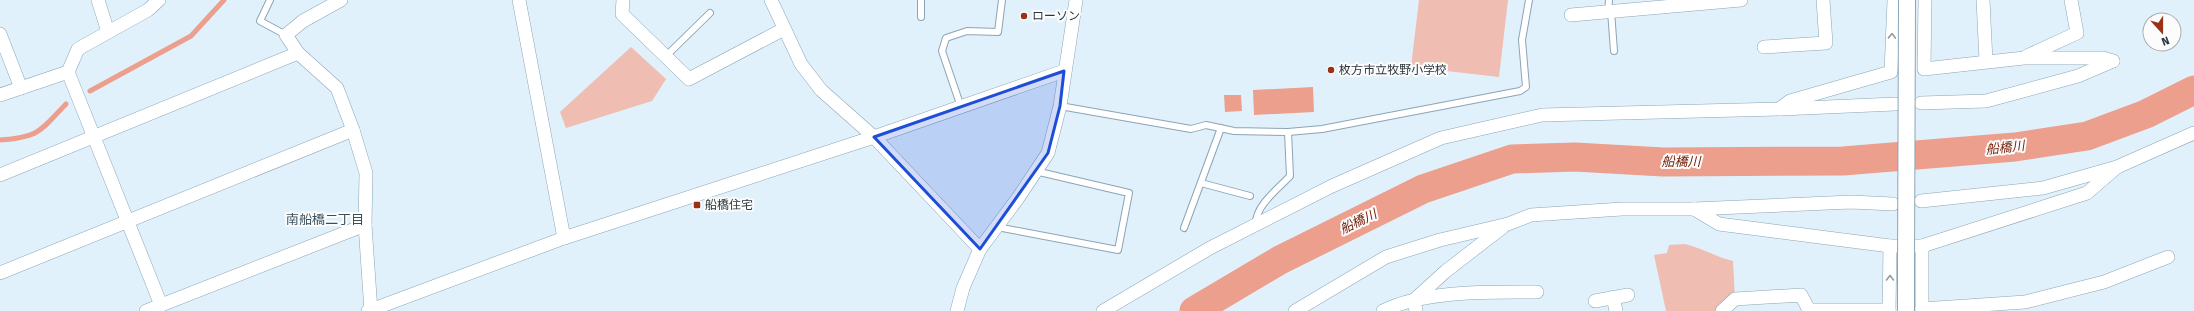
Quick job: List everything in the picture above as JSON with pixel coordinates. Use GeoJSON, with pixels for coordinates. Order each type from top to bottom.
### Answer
{"type":"FeatureCollection","features":[{"type":"Feature","properties":{"kind":"street"},"geometry":{"type":"LineString","coordinates":[[98,0],[108,32]]}},
{"type":"Feature","properties":{"kind":"street"},"geometry":{"type":"LineString","coordinates":[[159,0],[148,10],[78,50],[68,72],[161,304]]}},
{"type":"Feature","properties":{"kind":"street"},"geometry":{"type":"LineString","coordinates":[[519,0],[564,238]]}},
{"type":"Feature","properties":{"kind":"street"},"geometry":{"type":"LineString","coordinates":[[623,0],[622,14],[689,79],[784,29]]}},
{"type":"Feature","properties":{"kind":"street"},"geometry":{"type":"LineString","coordinates":[[771,0],[801,64],[821,90],[874,137],[980,249]]}},
{"type":"Feature","properties":{"kind":"street"},"geometry":{"type":"LineString","coordinates":[[957,311],[963,288],[980,249],[1048,153],[1060,106],[1064,71],[1076,0]]}},
{"type":"Feature","properties":{"kind":"street"},"geometry":{"type":"LineString","coordinates":[[1572,15],[1609,8],[1741,0]]}},
{"type":"Feature","properties":{"kind":"street"},"geometry":{"type":"LineString","coordinates":[[1764,47],[1826,43],[1823,0]]}},
{"type":"Feature","properties":{"kind":"street"},"geometry":{"type":"LineString","coordinates":[[1779,109],[1790,102],[1891,72],[1894,0]]}},
{"type":"Feature","properties":{"kind":"street"},"geometry":{"type":"LineString","coordinates":[[1906,311],[1908,0]]}},
{"type":"Feature","properties":{"kind":"street"},"geometry":{"type":"LineString","coordinates":[[1921,104],[1986,101],[2078,76],[2113,61],[2103,58],[2024,58],[1924,69],[1924,0]]}},
{"type":"Feature","properties":{"kind":"street"},"geometry":{"type":"LineString","coordinates":[[1983,0],[1986,62]]}},
{"type":"Feature","properties":{"kind":"street"},"geometry":{"type":"LineString","coordinates":[[2024,58],[2077,33],[2071,0]]}},
{"type":"Feature","properties":{"kind":"street"},"geometry":{"type":"LineString","coordinates":[[337,1],[302,21],[286,35],[298,53],[338,88],[353,130],[366,173],[365,225],[370,310],[564,238],[874,137],[1064,71]]}},
{"type":"Feature","properties":{"kind":"street"},"geometry":{"type":"LineString","coordinates":[[0,34],[21,88]]}},
{"type":"Feature","properties":{"kind":"street"},"geometry":{"type":"LineString","coordinates":[[0,175],[298,53]]}},
{"type":"Feature","properties":{"kind":"street"},"geometry":{"type":"LineString","coordinates":[[0,95],[68,72]]}},
{"type":"Feature","properties":{"kind":"street"},"geometry":{"type":"LineString","coordinates":[[1103,311],[1210,248],[1256,224],[1332,186],[1441,138],[1542,115],[1779,109],[1895,104]]}},
{"type":"Feature","properties":{"kind":"street"},"geometry":{"type":"LineString","coordinates":[[0,273],[353,130]]}},
{"type":"Feature","properties":{"kind":"street"},"geometry":{"type":"LineString","coordinates":[[1921,201],[2044,188],[2117,167],[2194,133]]}},
{"type":"Feature","properties":{"kind":"street"},"geometry":{"type":"LineString","coordinates":[[1694,209],[1719,224],[1890,246],[1922,246],[2087,193],[2117,167]]}},
{"type":"Feature","properties":{"kind":"street"},"geometry":{"type":"LineString","coordinates":[[1295,311],[1386,257],[1440,240],[1508,224],[1531,216],[1622,209],[1694,209],[1852,202],[1893,204]]}},
{"type":"Feature","properties":{"kind":"street"},"geometry":{"type":"LineString","coordinates":[[1415,305],[1446,271],[1508,224]]}},
{"type":"Feature","properties":{"kind":"street"},"geometry":{"type":"LineString","coordinates":[[146,311],[365,225]]}},
{"type":"Feature","properties":{"kind":"street"},"geometry":{"type":"LineString","coordinates":[[1722,311],[1734,299],[1800,295],[1810,310],[1890,311],[1890,246]]}},
{"type":"Feature","properties":{"kind":"street"},"geometry":{"type":"LineString","coordinates":[[1922,246],[1922,310],[2025,302],[2104,282],[2168,257]]}},
{"type":"Feature","properties":{"kind":"street"},"geometry":{"type":"LineString","coordinates":[[1383,311],[1489,292],[1536,292]]}},
{"type":"Feature","properties":{"kind":"street"},"geometry":{"type":"LineString","coordinates":[[1595,301],[1628,295]]}},
{"type":"Feature","properties":{"kind":"street"},"geometry":{"type":"LineString","coordinates":[[1613,297],[1616,311]]}},
{"type":"Feature","properties":{"kind":"lane"},"geometry":{"type":"LineString","coordinates":[[270,0],[260,21],[286,35]]}},
{"type":"Feature","properties":{"kind":"lane"},"geometry":{"type":"LineString","coordinates":[[921,0],[921,17]]}},
{"type":"Feature","properties":{"kind":"lane"},"geometry":{"type":"LineString","coordinates":[[961,107],[942,51],[946,38],[967,31],[998,32],[1002,0]]}},
{"type":"Feature","properties":{"kind":"lane"},"geometry":{"type":"LineString","coordinates":[[1060,106],[1167,126],[1192,129],[1206,125],[1234,131],[1288,132],[1322,129],[1520,91],[1526,86],[1522,40],[1529,0]]}},
{"type":"Feature","properties":{"kind":"lane"},"geometry":{"type":"LineString","coordinates":[[1609,8],[1614,51]]}},
{"type":"Feature","properties":{"kind":"lane"},"geometry":{"type":"LineString","coordinates":[[665,57],[710,13]]}},
{"type":"Feature","properties":{"kind":"lane"},"geometry":{"type":"LineString","coordinates":[[1184,228],[1221,128]]}},
{"type":"Feature","properties":{"kind":"lane"},"geometry":{"type":"LineString","coordinates":[[1256,224],[1256,216],[1259,211],[1270,196],[1290,176],[1288,132]]}},
{"type":"Feature","properties":{"kind":"lane"},"geometry":{"type":"LineString","coordinates":[[996,227],[1118,250],[1129,193],[1035,172]]}},
{"type":"Feature","properties":{"kind":"lane"},"geometry":{"type":"LineString","coordinates":[[1200,183],[1250,196]]}},
{"type":"Feature","properties":{"kind":"highlighted area"},"geometry":{"type":"Polygon","coordinates":[[[1064,71],[1060,106],[1048,153],[980,249],[874,137],[1064,71]]]}},
{"type":"Feature","properties":{"kind":"shaded area"},"geometry":{"type":"Polygon","coordinates":[[[1419,0],[1508,0],[1499,77],[1411,67],[1419,0]]]}},
{"type":"Feature","properties":{"kind":"shaded area"},"geometry":{"type":"Polygon","coordinates":[[[631,47],[666,79],[652,101],[566,128],[560,112],[631,47]]]}},
{"type":"Feature","properties":{"kind":"shaded area"},"geometry":{"type":"Polygon","coordinates":[[[1313,87],[1314,112],[1254,115],[1253,90],[1313,87]]]}},
{"type":"Feature","properties":{"kind":"shaded area"},"geometry":{"type":"Polygon","coordinates":[[[1224,95],[1241,95],[1242,111],[1225,112],[1224,95]]]}},
{"type":"Feature","properties":{"kind":"shaded area"},"geometry":{"type":"Polygon","coordinates":[[[1685,244],[1733,261],[1735,299],[1722,311],[1666,311],[1654,255],[1667,253],[1669,245],[1685,244]]]}},
{"type":"Feature","properties":{"kind":"waterway"},"geometry":{"type":"LineString","coordinates":[[90,91],[191,36],[224,0]]}},
{"type":"Feature","properties":{"kind":"waterway","name":"船橋川"},"geometry":{"type":"LineString","coordinates":[[1194,311],[1280,260],[1423,189],[1512,159],[1575,157],[1663,162],[1843,161],[2015,147],[2087,136],[2146,114],[2194,90]]}},
{"type":"Feature","properties":{"kind":"waterway"},"geometry":{"type":"LineString","coordinates":[[0,140],[24,137],[38,131],[66,104]]}},
{"type":"Feature","properties":{"kind":"place","name":"ローソン"},"geometry":{"type":"Point","coordinates":[1024,16]}},
{"type":"Feature","properties":{"kind":"place","name":"枚方市立牧野小学校"},"geometry":{"type":"Point","coordinates":[1331,70]}},
{"type":"Feature","properties":{"kind":"place","name":"船橋住宅"},"geometry":{"type":"Point","coordinates":[697,205]}},
{"type":"Feature","properties":{"kind":"district","name":"南船橋二丁目"},"geometry":{"type":"Point","coordinates":[325,219]}}]}
